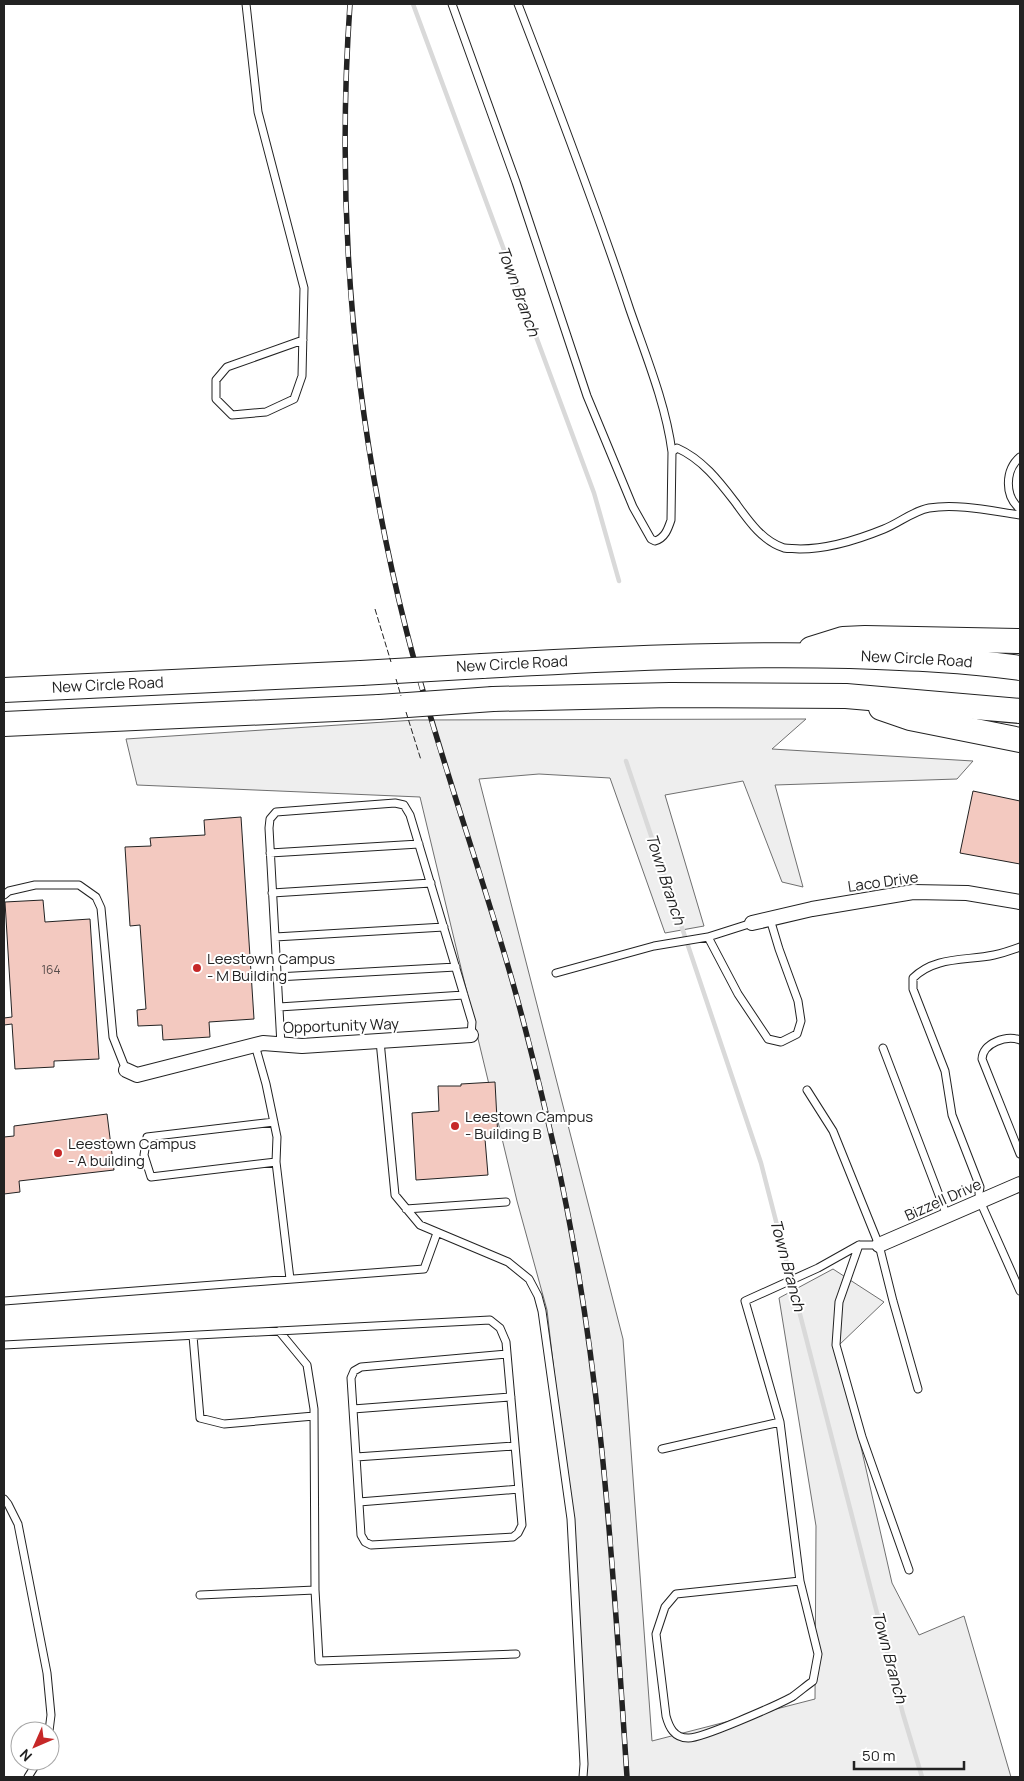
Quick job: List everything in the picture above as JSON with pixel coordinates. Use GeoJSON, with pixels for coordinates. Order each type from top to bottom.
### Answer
{"type":"FeatureCollection","features":[{"type":"Feature","properties":{"kind":"highway"},"geometry":{"type":"LineString","coordinates":[[794,655],[844,639],[1020,640]]}},
{"type":"Feature","properties":{"kind":"highway","name":"New Circle Road"},"geometry":{"type":"LineString","coordinates":[[4,690],[678,656],[794,655],[906,658],[1020,668]]}},
{"type":"Feature","properties":{"kind":"highway"},"geometry":{"type":"LineString","coordinates":[[4,724],[379,707],[492,699],[670,694],[846,696],[1020,711]]}},
{"type":"Feature","properties":{"kind":"highway"},"geometry":{"type":"LineString","coordinates":[[846,696],[910,718],[1020,740]]}},
{"type":"Feature","properties":{"kind":"street","name":"Laco Drive"},"geometry":{"type":"LineString","coordinates":[[752,922],[913,892],[967,893],[1020,902]]}},
{"type":"Feature","properties":{"kind":"street","name":"Opportunity Way"},"geometry":{"type":"LineString","coordinates":[[126,1070],[137,1075],[263,1043],[302,1046],[472,1035]]}},
{"type":"Feature","properties":{"kind":"street","name":"Bizzell Drive"},"geometry":{"type":"LineString","coordinates":[[879,1245],[1020,1184]]}},
{"type":"Feature","properties":{"kind":"lane"},"geometry":{"type":"LineString","coordinates":[[246,4],[258,112],[304,288],[303,340],[302,376],[294,398],[266,412],[232,415],[216,399],[216,380],[227,367],[303,340]]}},
{"type":"Feature","properties":{"kind":"lane"},"geometry":{"type":"LineString","coordinates":[[452,4],[516,182],[587,396],[637,514],[650,539],[659,540],[667,531],[670,520],[672,452],[670,433],[609,247],[518,4]]}},
{"type":"Feature","properties":{"kind":"lane"},"geometry":{"type":"LineString","coordinates":[[672,452],[677,448],[689,453],[704,465],[733,500],[750,525],[765,537],[785,548],[816,549],[848,542],[885,529],[922,510],[932,508],[963,508],[1020,515]]}},
{"type":"Feature","properties":{"kind":"lane"},"geometry":{"type":"LineString","coordinates":[[1020,457],[1017,459],[1009,475],[1009,492],[1020,509]]}},
{"type":"Feature","properties":{"kind":"lane"},"geometry":{"type":"LineString","coordinates":[[281,1045],[268,828],[270,819],[276,812],[395,803],[404,805],[410,815],[472,1022],[472,1035]]}},
{"type":"Feature","properties":{"kind":"lane"},"geometry":{"type":"LineString","coordinates":[[270,853],[419,844]]}},
{"type":"Feature","properties":{"kind":"lane"},"geometry":{"type":"LineString","coordinates":[[272,893],[431,884]]}},
{"type":"Feature","properties":{"kind":"lane"},"geometry":{"type":"LineString","coordinates":[[4,895],[9,891],[35,885],[52,885],[79,886],[96,897],[101,908],[113,1037],[126,1070]]}},
{"type":"Feature","properties":{"kind":"lane"},"geometry":{"type":"LineString","coordinates":[[708,936],[738,994],[760,1029],[768,1039],[781,1042],[797,1034],[801,1021],[798,1001],[770,918]]}},
{"type":"Feature","properties":{"kind":"lane"},"geometry":{"type":"LineString","coordinates":[[556,973],[654,946],[708,936],[752,922]]}},
{"type":"Feature","properties":{"kind":"lane"},"geometry":{"type":"LineString","coordinates":[[275,937],[444,927]]}},
{"type":"Feature","properties":{"kind":"lane"},"geometry":{"type":"LineString","coordinates":[[1020,947],[995,955],[940,962],[920,971],[913,978],[914,990],[945,1071],[952,1115],[980,1187],[980,1202],[1020,1291]]}},
{"type":"Feature","properties":{"kind":"lane"},"geometry":{"type":"LineString","coordinates":[[277,977],[456,967]]}},
{"type":"Feature","properties":{"kind":"lane"},"geometry":{"type":"LineString","coordinates":[[279,1006],[464,995]]}},
{"type":"Feature","properties":{"kind":"lane"},"geometry":{"type":"LineString","coordinates":[[1020,1040],[1012,1038],[990,1044],[982,1052],[982,1059],[1020,1154]]}},
{"type":"Feature","properties":{"kind":"lane"},"geometry":{"type":"LineString","coordinates":[[380,1041],[395,1195],[420,1225],[508,1262],[529,1279],[538,1296],[542,1311],[571,1518],[584,1764],[583,1777]]}},
{"type":"Feature","properties":{"kind":"lane"},"geometry":{"type":"LineString","coordinates":[[255,1045],[274,1122],[276,1162],[290,1279]]}},
{"type":"Feature","properties":{"kind":"lane"},"geometry":{"type":"LineString","coordinates":[[883,1048],[947,1216]]}},
{"type":"Feature","properties":{"kind":"lane"},"geometry":{"type":"LineString","coordinates":[[807,1090],[833,1131],[879,1245],[918,1389]]}},
{"type":"Feature","properties":{"kind":"lane"},"geometry":{"type":"LineString","coordinates":[[274,1122],[147,1137],[144,1155],[151,1177],[276,1162]]}},
{"type":"Feature","properties":{"kind":"lane"},"geometry":{"type":"LineString","coordinates":[[406,1209],[506,1202]]}},
{"type":"Feature","properties":{"kind":"lane"},"geometry":{"type":"LineString","coordinates":[[4,1301],[424,1269],[437,1233]]}},
{"type":"Feature","properties":{"kind":"lane"},"geometry":{"type":"LineString","coordinates":[[800,1580],[676,1594],[665,1607],[656,1634],[666,1716],[670,1728],[677,1735],[689,1738],[707,1734],[792,1697],[813,1681],[818,1654],[800,1580],[780,1422],[745,1301],[818,1268],[859,1246],[879,1245]]}},
{"type":"Feature","properties":{"kind":"lane"},"geometry":{"type":"LineString","coordinates":[[859,1246],[839,1302],[836,1345],[862,1437],[909,1570]]}},
{"type":"Feature","properties":{"kind":"lane"},"geometry":{"type":"LineString","coordinates":[[4,1346],[490,1320],[500,1328],[506,1342],[522,1525],[518,1533],[513,1537],[371,1545],[365,1542],[361,1535],[351,1378],[354,1371],[362,1367],[507,1354]]}},
{"type":"Feature","properties":{"kind":"lane"},"geometry":{"type":"LineString","coordinates":[[279,1331],[307,1365],[314,1416],[315,1590],[319,1661],[516,1654]]}},
{"type":"Feature","properties":{"kind":"lane"},"geometry":{"type":"LineString","coordinates":[[193,1336],[200,1418],[224,1424],[314,1416]]}},
{"type":"Feature","properties":{"kind":"lane"},"geometry":{"type":"LineString","coordinates":[[353,1409],[511,1397]]}},
{"type":"Feature","properties":{"kind":"lane"},"geometry":{"type":"LineString","coordinates":[[662,1449],[780,1422]]}},
{"type":"Feature","properties":{"kind":"lane"},"geometry":{"type":"LineString","coordinates":[[356,1457],[516,1446]]}},
{"type":"Feature","properties":{"kind":"lane"},"geometry":{"type":"LineString","coordinates":[[359,1502],[519,1488]]}},
{"type":"Feature","properties":{"kind":"lane"},"geometry":{"type":"LineString","coordinates":[[4,1499],[18,1524],[48,1674],[51,1721]]}},
{"type":"Feature","properties":{"kind":"lane"},"geometry":{"type":"LineString","coordinates":[[200,1595],[315,1590]]}},
{"type":"Feature","properties":{"kind":"shaded area"},"geometry":{"type":"Polygon","coordinates":[[[806,719],[772,749],[973,761],[957,779],[775,785],[803,887],[782,882],[743,781],[665,795],[704,926],[665,933],[610,778],[539,774],[479,779],[623,1339],[652,1741],[815,1699],[816,1526],[779,1298],[833,1269],[884,1302],[838,1346],[892,1583],[919,1635],[964,1616],[1011,1777],[582,1777],[571,1519],[547,1310],[517,1201],[420,797],[137,785],[126,739],[415,720],[806,719]]]}},
{"type":"Feature","properties":{"kind":"building"},"geometry":{"type":"Polygon","coordinates":[[[973,791],[1020,801],[1020,864],[960,853],[973,791]]]}},
{"type":"Feature","properties":{"kind":"building","name":"Leestown Campus - M Building"},"geometry":{"type":"Polygon","coordinates":[[[241,817],[254,1019],[209,1022],[210,1037],[163,1040],[162,1025],[138,1026],[137,1010],[146,1009],[140,925],[130,926],[125,847],[151,846],[150,838],[205,835],[204,820],[241,817]]]}},
{"type":"Feature","properties":{"kind":"building"},"geometry":{"type":"Polygon","coordinates":[[[43,900],[45,922],[90,919],[99,1059],[54,1061],[54,1067],[15,1069],[12,1024],[4,1025],[4,1018],[12,1017],[5,902],[43,900]]]}},
{"type":"Feature","properties":{"kind":"building","name":"Leestown Campus - Building B"},"geometry":{"type":"Polygon","coordinates":[[[495,1082],[498,1139],[485,1139],[488,1175],[416,1180],[412,1113],[439,1111],[438,1086],[461,1086],[461,1084],[495,1082]]]}},
{"type":"Feature","properties":{"kind":"building","name":"Leestown Campus - A building"},"geometry":{"type":"Polygon","coordinates":[[[107,1114],[114,1170],[19,1181],[20,1192],[4,1194],[4,1137],[14,1136],[14,1126],[107,1114]]]}},
{"type":"Feature","properties":{"kind":"waterway","name":"Town Branch"},"geometry":{"type":"LineString","coordinates":[[413,4],[594,493],[619,581]]}},
{"type":"Feature","properties":{"kind":"waterway","name":"Town Branch"},"geometry":{"type":"LineString","coordinates":[[626,761],[761,1163],[903,1714],[922,1777]]}},
{"type":"Feature","properties":{"kind":"railway"},"geometry":{"type":"LineString","coordinates":[[350,4],[345,163],[347,242],[353,321],[374,477],[407,633],[431,720],[518,1001],[554,1147],[570,1225],[594,1382],[603,1461],[627,1777]]}},
{"type":"Feature","properties":{"kind":"fence"},"geometry":{"type":"LineString","coordinates":[[375,609],[391,662]]}},
{"type":"Feature","properties":{"kind":"fence"},"geometry":{"type":"LineString","coordinates":[[396,679],[401,696]]}},
{"type":"Feature","properties":{"kind":"fence"},"geometry":{"type":"LineString","coordinates":[[406,712],[421,760]]}},
{"type":"Feature","properties":{"kind":"place","name":"Leestown Campus - M Building"},"geometry":{"type":"Point","coordinates":[197,968]}},
{"type":"Feature","properties":{"kind":"place","name":"Leestown Campus - Building B"},"geometry":{"type":"Point","coordinates":[455,1126]}},
{"type":"Feature","properties":{"kind":"place","name":"Leestown Campus - A building"},"geometry":{"type":"Point","coordinates":[58,1153]}}]}
